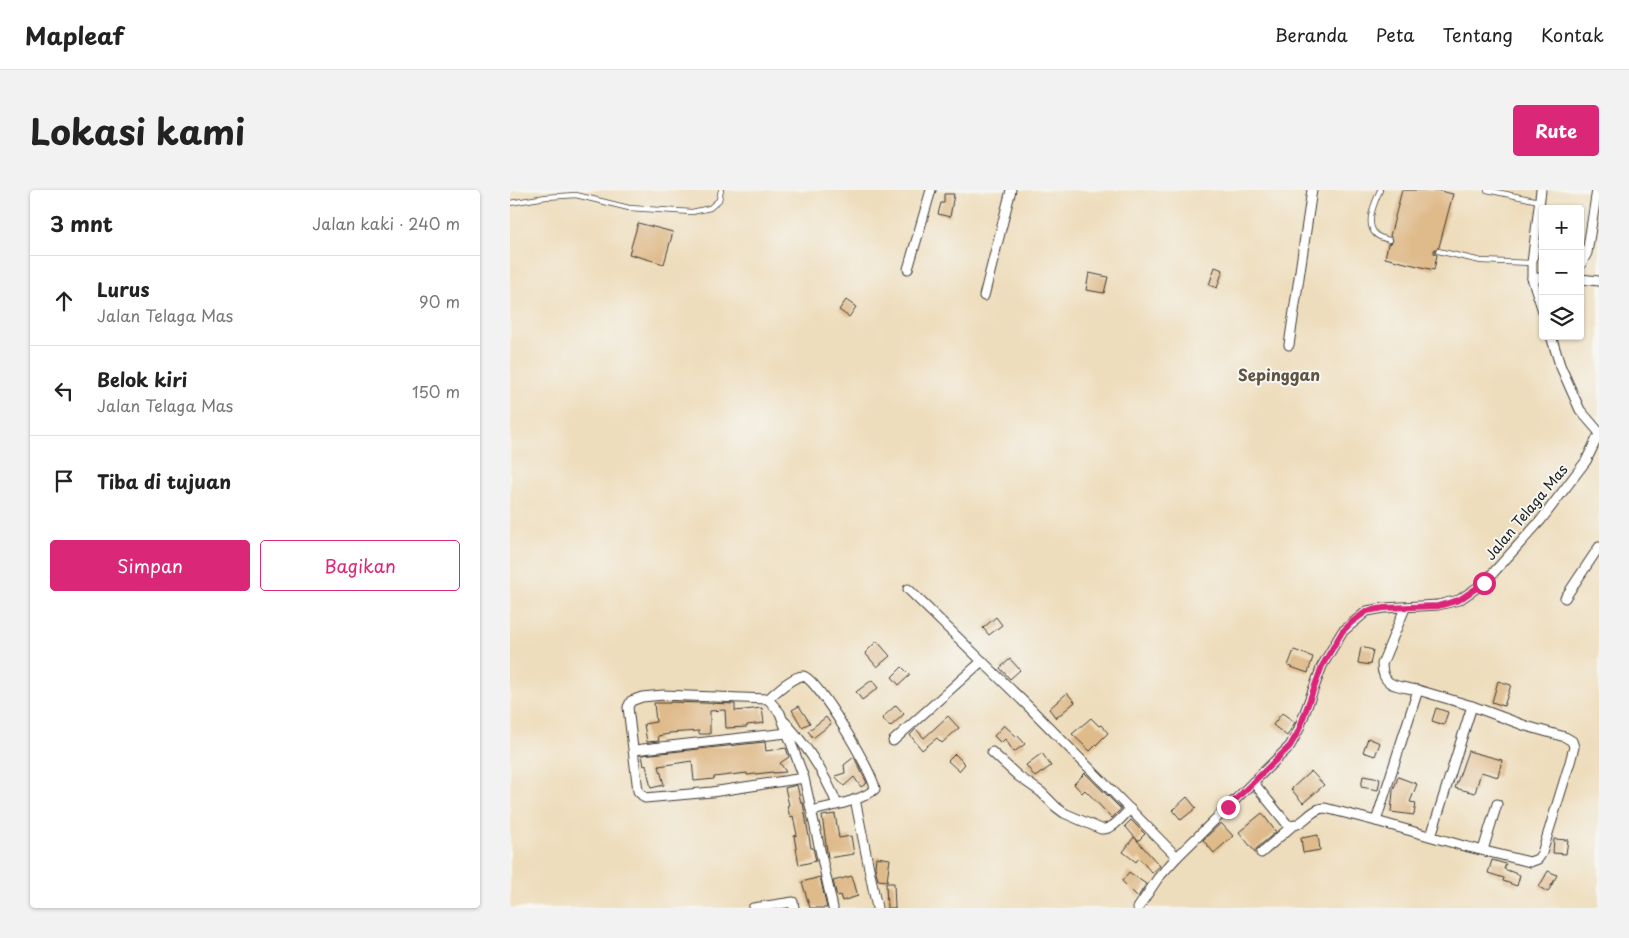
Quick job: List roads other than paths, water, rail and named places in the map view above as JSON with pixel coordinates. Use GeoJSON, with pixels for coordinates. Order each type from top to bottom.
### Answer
{"type":"FeatureCollection","features":[{"type":"Feature","properties":{"kind":"street"},"geometry":{"type":"LineString","coordinates":[[908,270],[931,190]]}},
{"type":"Feature","properties":{"kind":"street"},"geometry":{"type":"LineString","coordinates":[[984,296],[1010,190]]}},
{"type":"Feature","properties":{"kind":"street"},"geometry":{"type":"LineString","coordinates":[[1289,345],[1312,190]]}},
{"type":"Feature","properties":{"kind":"street"},"geometry":{"type":"LineString","coordinates":[[1539,299],[1532,278],[1532,263],[1541,190]]}},
{"type":"Feature","properties":{"kind":"street"},"geometry":{"type":"LineString","coordinates":[[1584,258],[1587,252],[1597,190]]}},
{"type":"Feature","properties":{"kind":"street"},"geometry":{"type":"LineString","coordinates":[[1532,278],[1539,278]]}},
{"type":"Feature","properties":{"kind":"street"},"geometry":{"type":"LineString","coordinates":[[1584,280],[1599,282]]}},
{"type":"Feature","properties":{"kind":"street"},"geometry":{"type":"LineString","coordinates":[[1552,340],[1560,365],[1580,410],[1599,433]]}},
{"type":"Feature","properties":{"kind":"street","name":"Jalan Telaga Mas"},"geometry":{"type":"LineString","coordinates":[[1138,908],[1158,878],[1177,857],[1290,746],[1298,732],[1322,666],[1342,632],[1367,611],[1384,608],[1438,606],[1459,600],[1484,583],[1541,520],[1586,461],[1599,433]]}},
{"type":"Feature","properties":{"kind":"street"},"geometry":{"type":"LineString","coordinates":[[1565,598],[1598,552]]}},
{"type":"Feature","properties":{"kind":"street"},"geometry":{"type":"LineString","coordinates":[[908,590],[982,661],[1177,857]]}},
{"type":"Feature","properties":{"kind":"street"},"geometry":{"type":"LineString","coordinates":[[1261,853],[1292,826],[1297,825],[1319,808],[1376,821],[1464,846],[1530,862],[1538,859],[1542,853],[1574,747],[1572,741],[1472,706],[1418,690],[1393,685],[1384,679],[1382,664],[1405,608]]}},
{"type":"Feature","properties":{"kind":"street"},"geometry":{"type":"LineString","coordinates":[[893,741],[982,661]]}},
{"type":"Feature","properties":{"kind":"street"},"geometry":{"type":"LineString","coordinates":[[804,778],[712,792],[644,798],[638,792],[628,707],[631,701],[642,696],[768,698],[796,678],[809,677],[818,687],[854,745],[875,784],[875,789],[871,793],[812,811]]}},
{"type":"Feature","properties":{"kind":"street"},"geometry":{"type":"LineString","coordinates":[[1376,821],[1418,690]]}},
{"type":"Feature","properties":{"kind":"street"},"geometry":{"type":"LineString","coordinates":[[768,698],[780,712],[804,778],[833,908]]}},
{"type":"Feature","properties":{"kind":"street"},"geometry":{"type":"LineString","coordinates":[[1431,836],[1472,706]]}},
{"type":"Feature","properties":{"kind":"street"},"geometry":{"type":"LineString","coordinates":[[783,720],[794,732],[828,782],[837,804]]}},
{"type":"Feature","properties":{"kind":"street"},"geometry":{"type":"LineString","coordinates":[[634,750],[787,733]]}},
{"type":"Feature","properties":{"kind":"street"},"geometry":{"type":"LineString","coordinates":[[992,752],[1018,776],[1041,792],[1064,813],[1101,829],[1111,827],[1130,809]]}},
{"type":"Feature","properties":{"kind":"street"},"geometry":{"type":"LineString","coordinates":[[1253,782],[1288,824],[1292,826]]}},
{"type":"Feature","properties":{"kind":"street"},"geometry":{"type":"LineString","coordinates":[[855,799],[877,908]]}},
{"type":"Feature","properties":{"kind":"street"},"geometry":{"type":"LineString","coordinates":[[1483,850],[1497,804]]}},
{"type":"Feature","properties":{"kind":"street"},"geometry":{"type":"LineString","coordinates":[[753,908],[793,902],[794,908]]}},
{"type":"Feature","properties":{"kind":"lane"},"geometry":{"type":"LineString","coordinates":[[510,202],[546,197],[576,196],[629,208],[692,212],[710,208],[719,200],[721,190]]}},
{"type":"Feature","properties":{"kind":"lane"},"geometry":{"type":"LineString","coordinates":[[1380,190],[1374,207],[1371,222],[1372,230],[1378,236],[1389,240]]}},
{"type":"Feature","properties":{"kind":"lane"},"geometry":{"type":"LineString","coordinates":[[1487,190],[1539,201]]}},
{"type":"Feature","properties":{"kind":"lane"},"geometry":{"type":"LineString","coordinates":[[1438,251],[1481,261],[1532,263]]}},
{"type":"Feature","properties":{"kind":"district","name":"Sepinggan"},"geometry":{"type":"Point","coordinates":[1279,374]}}]}
